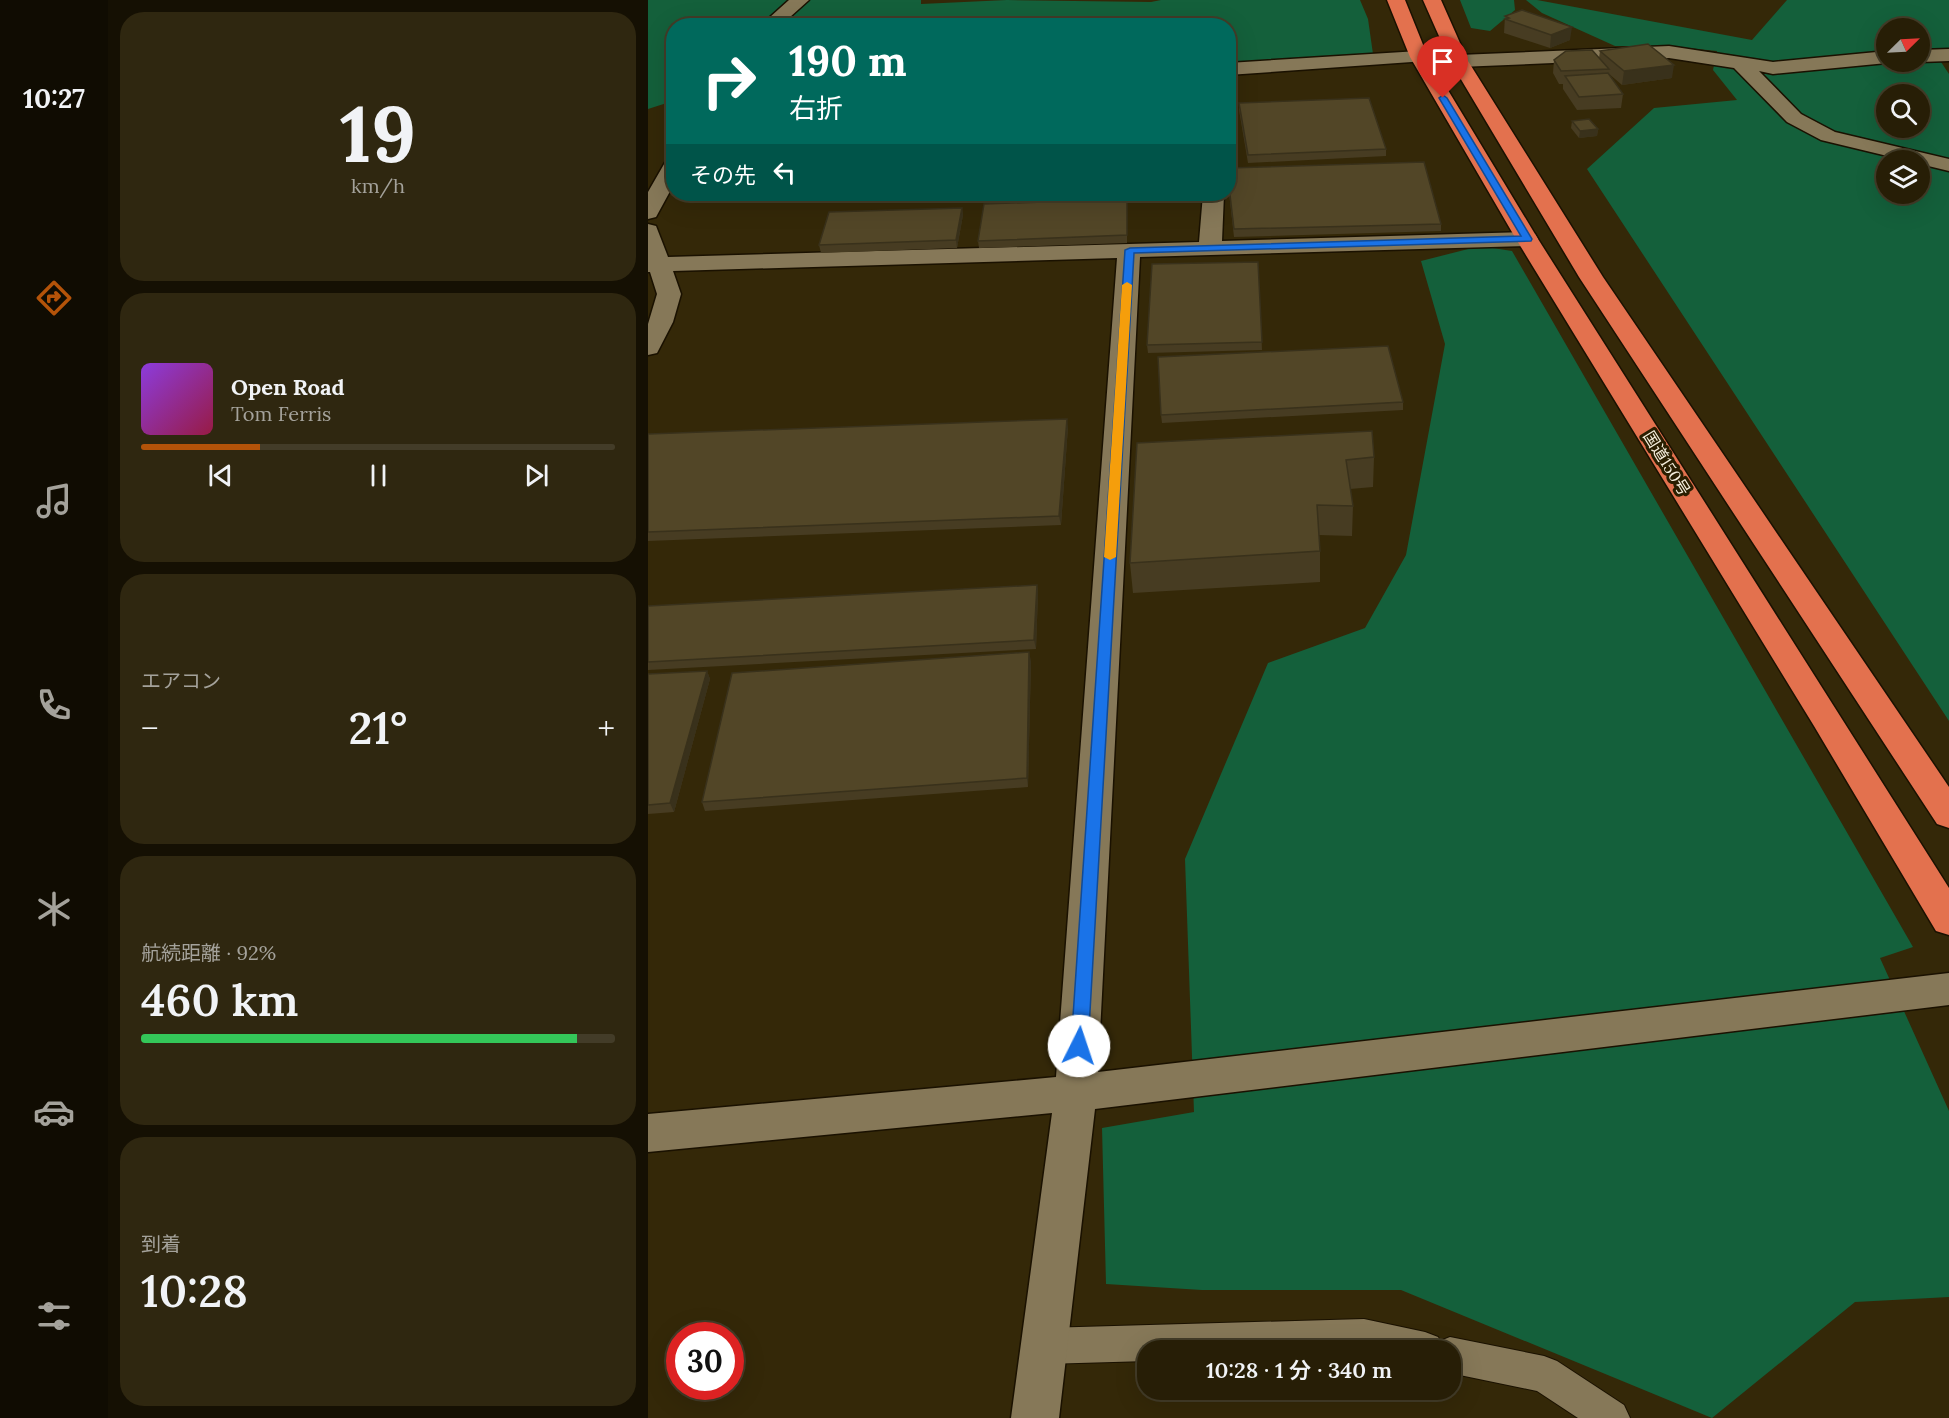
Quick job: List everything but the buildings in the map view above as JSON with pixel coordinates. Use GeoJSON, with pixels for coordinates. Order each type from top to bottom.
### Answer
{"type":"FeatureCollection","features":[{"type":"Feature","properties":{"kind":"highway","name":"国道150号"},"geometry":{"type":"LineString","coordinates":[[1396,0],[1419,57],[1527,239],[1820,708],[1949,920]]}},
{"type":"Feature","properties":{"kind":"highway"},"geometry":{"type":"LineString","coordinates":[[1432,0],[1460,61],[1591,277],[1949,815]]}},
{"type":"Feature","properties":{"kind":"street"},"geometry":{"type":"LineString","coordinates":[[779,18],[800,0]]}},
{"type":"Feature","properties":{"kind":"street"},"geometry":{"type":"LineString","coordinates":[[1460,61],[1669,52],[1773,68],[1876,57]]}},
{"type":"Feature","properties":{"kind":"street"},"geometry":{"type":"LineString","coordinates":[[1930,56],[1949,55]]}},
{"type":"Feature","properties":{"kind":"street"},"geometry":{"type":"LineString","coordinates":[[1236,68],[1419,57]]}},
{"type":"Feature","properties":{"kind":"street"},"geometry":{"type":"LineString","coordinates":[[1740,63],[1794,118],[1828,136],[1949,165]]}},
{"type":"Feature","properties":{"kind":"street"},"geometry":{"type":"LineString","coordinates":[[648,212],[666,178]]}},
{"type":"Feature","properties":{"kind":"street"},"geometry":{"type":"LineString","coordinates":[[1210,248],[1213,201]]}},
{"type":"Feature","properties":{"kind":"street"},"geometry":{"type":"LineString","coordinates":[[648,231],[654,265],[669,294],[661,322],[648,348]]}},
{"type":"Feature","properties":{"kind":"street"},"geometry":{"type":"LineString","coordinates":[[654,265],[1527,239]]}},
{"type":"Feature","properties":{"kind":"street"},"geometry":{"type":"LineString","coordinates":[[1035,1418],[1076,1093],[1130,250]]}},
{"type":"Feature","properties":{"kind":"street"},"geometry":{"type":"LineString","coordinates":[[648,1133],[1076,1093],[1949,989]]}},
{"type":"Feature","properties":{"kind":"lane"},"geometry":{"type":"LineString","coordinates":[[1284,1340],[1364,1338],[1374,1340]]}},
{"type":"Feature","properties":{"kind":"lane"},"geometry":{"type":"LineString","coordinates":[[1044,1346],[1137,1344]]}},
{"type":"Feature","properties":{"kind":"lane"},"geometry":{"type":"LineString","coordinates":[[1461,1357],[1544,1374],[1611,1418]]}},
{"type":"Feature","properties":{"kind":"green space"},"geometry":{"type":"Polygon","coordinates":[[[648,0],[921,0],[921,4],[1007,0],[1151,2],[1161,0],[1360,0],[1368,19],[1373,54],[1236,68],[1236,18],[666,18],[666,103],[648,109],[648,0]]]}},
{"type":"Feature","properties":{"kind":"green space"},"geometry":{"type":"Polygon","coordinates":[[[1460,0],[1514,0],[1515,10],[1490,31],[1471,28],[1460,0]]]}},
{"type":"Feature","properties":{"kind":"green space"},"geometry":{"type":"Polygon","coordinates":[[[1526,0],[1537,0],[1752,40],[1787,0],[1949,0],[1949,62],[1941,62],[1949,74],[1949,721],[1587,169],[1654,108],[1737,100],[1713,70],[1717,51],[1668,46],[1615,46],[1542,13],[1526,0]]]}},
{"type":"Feature","properties":{"kind":"green space"},"geometry":{"type":"Polygon","coordinates":[[[1480,246],[1512,251],[1913,947],[1880,958],[1949,1111],[1949,1297],[1855,1302],[1712,1418],[1401,1290],[1202,1290],[1106,1284],[1102,1128],[1194,1112],[1185,859],[1268,663],[1365,628],[1406,555],[1445,344],[1421,261],[1480,246]]]}},
{"type":"Feature","properties":{"kind":"slow traffic"},"geometry":{"type":"LineString","coordinates":[[1110,557],[1127,285]]}},
{"type":"Feature","properties":{"kind":"route"},"geometry":{"type":"LineString","coordinates":[[1079,1046],[1130,250],[1527,239],[1443,98]]}}]}
